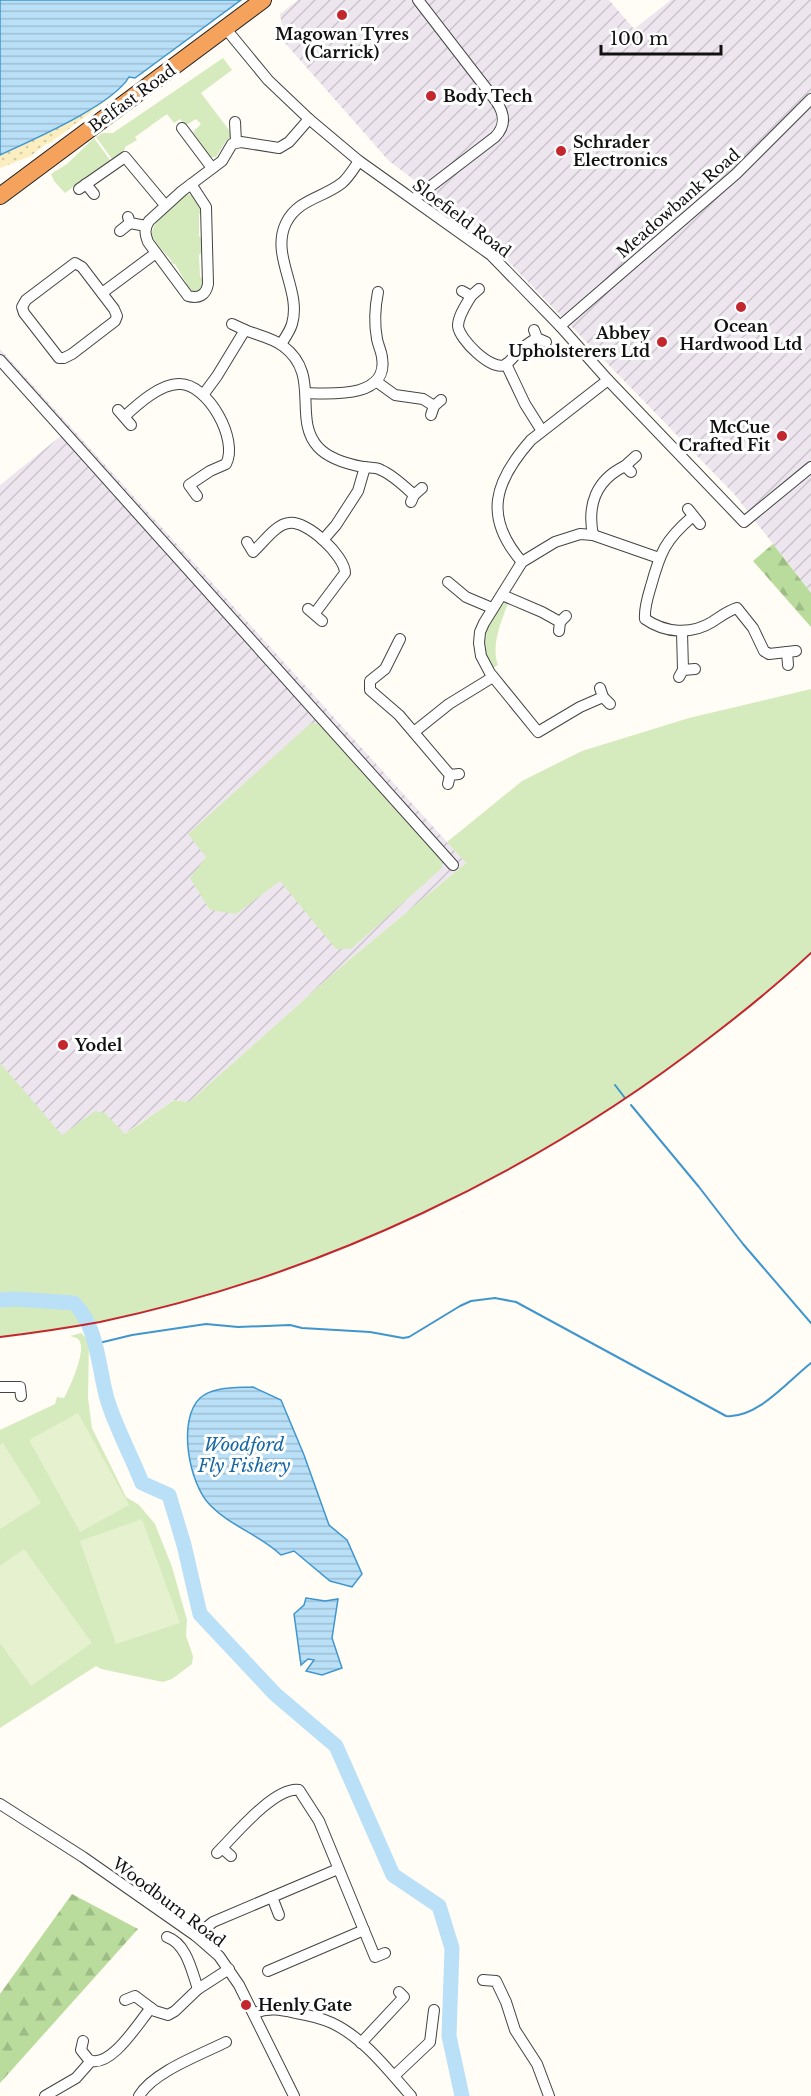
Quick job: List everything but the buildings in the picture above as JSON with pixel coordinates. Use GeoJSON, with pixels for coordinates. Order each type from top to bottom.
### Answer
{"type":"FeatureCollection","features":[{"type":"Feature","properties":{"kind":"highway","name":"Belfast Road"},"geometry":{"type":"LineString","coordinates":[[0,196],[263,0]]}},
{"type":"Feature","properties":{"kind":"street"},"geometry":{"type":"LineString","coordinates":[[414,199],[495,138],[504,120],[496,101],[418,0]]}},
{"type":"Feature","properties":{"kind":"street","name":"Sloefield Road"},"geometry":{"type":"LineString","coordinates":[[226,29],[268,80],[309,119],[359,161],[492,255],[744,522],[811,467]]}},
{"type":"Feature","properties":{"kind":"street","name":"Meadowbank Road"},"geometry":{"type":"LineString","coordinates":[[561,326],[736,174],[811,99]]}},
{"type":"Feature","properties":{"kind":"street"},"geometry":{"type":"LineString","coordinates":[[191,184],[206,207],[208,284],[207,291],[202,296],[194,298],[188,296],[148,242],[145,234],[146,226],[165,206],[191,184],[222,161],[232,144],[236,142],[279,148],[289,142],[309,119]]}},
{"type":"Feature","properties":{"kind":"street"},"geometry":{"type":"LineString","coordinates":[[235,122],[236,142]]}},
{"type":"Feature","properties":{"kind":"street"},"geometry":{"type":"LineString","coordinates":[[182,128],[212,168]]}},
{"type":"Feature","properties":{"kind":"street"},"geometry":{"type":"LineString","coordinates":[[94,194],[82,187],[125,157],[165,206]]}},
{"type":"Feature","properties":{"kind":"street"},"geometry":{"type":"LineString","coordinates":[[281,344],[292,324],[294,311],[282,248],[285,224],[297,207],[342,183],[359,161]]}},
{"type":"Feature","properties":{"kind":"street"},"geometry":{"type":"LineString","coordinates":[[120,231],[129,220],[146,226]]}},
{"type":"Feature","properties":{"kind":"street"},"geometry":{"type":"LineString","coordinates":[[102,293],[156,253]]}},
{"type":"Feature","properties":{"kind":"street"},"geometry":{"type":"LineString","coordinates":[[75,264],[82,267],[102,293],[117,318],[64,358],[57,356],[22,309],[26,300],[75,264]]}},
{"type":"Feature","properties":{"kind":"street"},"geometry":{"type":"LineString","coordinates":[[306,393],[363,390],[376,382],[383,363],[375,310],[379,290]]}},
{"type":"Feature","properties":{"kind":"street"},"geometry":{"type":"LineString","coordinates":[[471,292],[458,326],[460,334],[487,361],[498,366],[506,364],[539,337]]}},
{"type":"Feature","properties":{"kind":"street"},"geometry":{"type":"LineString","coordinates":[[232,324],[281,344],[296,359],[301,368],[306,393],[307,422],[318,447],[327,455],[340,461],[379,468],[416,495]]}},
{"type":"Feature","properties":{"kind":"street"},"geometry":{"type":"LineString","coordinates":[[202,395],[217,376],[245,330]]}},
{"type":"Feature","properties":{"kind":"street"},"geometry":{"type":"LineString","coordinates":[[0,360],[453,865]]}},
{"type":"Feature","properties":{"kind":"street"},"geometry":{"type":"LineString","coordinates":[[506,364],[525,404],[542,430]]}},
{"type":"Feature","properties":{"kind":"street"},"geometry":{"type":"LineString","coordinates":[[522,561],[502,534],[496,510],[502,485],[514,461],[542,430],[608,380]]}},
{"type":"Feature","properties":{"kind":"street"},"geometry":{"type":"LineString","coordinates":[[376,382],[395,395],[418,398],[436,407]]}},
{"type":"Feature","properties":{"kind":"street"},"geometry":{"type":"LineString","coordinates":[[125,417],[142,400],[178,383],[190,386],[202,395],[223,421],[228,435],[229,459],[226,464],[186,485],[197,496]]}},
{"type":"Feature","properties":{"kind":"street"},"geometry":{"type":"LineString","coordinates":[[593,535],[590,514],[596,494],[616,471],[628,469],[636,456]]}},
{"type":"Feature","properties":{"kind":"street"},"geometry":{"type":"LineString","coordinates":[[323,540],[358,492],[365,467]]}},
{"type":"Feature","properties":{"kind":"street"},"geometry":{"type":"LineString","coordinates":[[693,517],[670,539],[659,558],[645,619],[682,632],[702,627],[737,608],[745,598]]}},
{"type":"Feature","properties":{"kind":"street"},"geometry":{"type":"LineString","coordinates":[[246,543],[253,552],[287,523],[302,525],[323,540],[340,558],[345,566],[345,573],[315,614]]}},
{"type":"Feature","properties":{"kind":"street"},"geometry":{"type":"LineString","coordinates":[[546,742],[493,677],[484,661],[479,643],[482,628],[492,608],[522,561],[555,542],[580,534],[593,535],[659,558]]}},
{"type":"Feature","properties":{"kind":"street"},"geometry":{"type":"LineString","coordinates":[[448,582],[466,597],[492,608]]}},
{"type":"Feature","properties":{"kind":"street"},"geometry":{"type":"LineString","coordinates":[[501,596],[542,612],[562,623]]}},
{"type":"Feature","properties":{"kind":"street"},"geometry":{"type":"LineString","coordinates":[[737,608],[753,628],[764,651],[769,654],[791,652],[788,664]]}},
{"type":"Feature","properties":{"kind":"street"},"geometry":{"type":"LineString","coordinates":[[682,632],[681,674],[695,669]]}},
{"type":"Feature","properties":{"kind":"street"},"geometry":{"type":"LineString","coordinates":[[400,639],[385,669],[370,681],[370,690],[399,715],[452,778]]}},
{"type":"Feature","properties":{"kind":"street"},"geometry":{"type":"LineString","coordinates":[[394,652],[407,655]]}},
{"type":"Feature","properties":{"kind":"street"},"geometry":{"type":"LineString","coordinates":[[414,732],[449,704],[493,677]]}},
{"type":"Feature","properties":{"kind":"street"},"geometry":{"type":"LineString","coordinates":[[538,732],[580,707],[604,696]]}},
{"type":"Feature","properties":{"kind":"street"},"geometry":{"type":"LineString","coordinates":[[0,1387],[20,1387]]}},
{"type":"Feature","properties":{"kind":"street"},"geometry":{"type":"LineString","coordinates":[[231,1856],[220,1850],[273,1799],[285,1792],[297,1789],[303,1794],[319,1821],[375,1957],[386,1953]]}},
{"type":"Feature","properties":{"kind":"street","name":"Woodburn Road"},"geometry":{"type":"LineString","coordinates":[[0,1804],[83,1857],[196,1936],[219,1956],[255,2013],[294,2096]]}},
{"type":"Feature","properties":{"kind":"street"},"geometry":{"type":"LineString","coordinates":[[196,1936],[213,1922],[338,1869]]}},
{"type":"Feature","properties":{"kind":"street"},"geometry":{"type":"LineString","coordinates":[[272,1897],[279,1915]]}},
{"type":"Feature","properties":{"kind":"street"},"geometry":{"type":"LineString","coordinates":[[268,1971],[364,1930]]}},
{"type":"Feature","properties":{"kind":"street"},"geometry":{"type":"LineString","coordinates":[[168,1937],[177,1943],[184,1954],[198,1989]]}},
{"type":"Feature","properties":{"kind":"street"},"geometry":{"type":"LineString","coordinates":[[125,2000],[135,1996],[151,2008],[168,2015],[198,1989],[229,1969]]}},
{"type":"Feature","properties":{"kind":"street"},"geometry":{"type":"LineString","coordinates":[[483,1980],[496,1981],[515,2030],[537,2064],[549,2096]]}},
{"type":"Feature","properties":{"kind":"street"},"geometry":{"type":"LineString","coordinates":[[361,2043],[404,1997],[399,1992]]}},
{"type":"Feature","properties":{"kind":"street"},"geometry":{"type":"LineString","coordinates":[[83,2041],[81,2050],[91,2061],[101,2061],[113,2054],[151,2008]]}},
{"type":"Feature","properties":{"kind":"street"},"geometry":{"type":"LineString","coordinates":[[255,2013],[271,2009],[331,2022],[349,2032],[361,2043],[411,2096]]}},
{"type":"Feature","properties":{"kind":"street"},"geometry":{"type":"LineString","coordinates":[[394,2076],[430,2042],[434,2010]]}},
{"type":"Feature","properties":{"kind":"street"},"geometry":{"type":"LineString","coordinates":[[139,2096],[157,2077],[226,2042]]}},
{"type":"Feature","properties":{"kind":"street"},"geometry":{"type":"LineString","coordinates":[[44,2092],[76,2078],[91,2061]]}},
{"type":"Feature","properties":{"kind":"shaded area"},"geometry":{"type":"Polygon","coordinates":[[[298,0],[609,0],[634,29],[671,0],[811,0],[811,593],[735,495],[470,222],[389,161],[285,43],[280,14],[298,0]]]}},
{"type":"Feature","properties":{"kind":"shaded area"},"geometry":{"type":"Polygon","coordinates":[[[0,349],[466,863],[343,965],[189,1102],[174,1100],[29,1199],[0,1175],[0,485],[61,436],[0,367],[0,349]]]}},
{"type":"Feature","properties":{"kind":"green space"},"geometry":{"type":"Polygon","coordinates":[[[223,58],[232,70],[201,93],[232,134],[216,157],[210,157],[193,132],[201,124],[196,119],[188,124],[184,124],[180,119],[174,123],[167,114],[135,137],[137,140],[125,147],[124,153],[112,159],[96,137],[103,133],[113,133],[223,58]]]}},
{"type":"Feature","properties":{"kind":"green space"},"geometry":{"type":"Polygon","coordinates":[[[94,138],[110,160],[65,193],[51,174],[67,164],[94,138]]]}},
{"type":"Feature","properties":{"kind":"green space"},"geometry":{"type":"Polygon","coordinates":[[[186,194],[192,195],[203,212],[199,214],[199,236],[202,239],[202,252],[199,255],[200,277],[203,279],[202,290],[192,293],[175,264],[170,263],[172,261],[153,238],[152,233],[158,221],[186,194]]]}},
{"type":"Feature","properties":{"kind":"green space"},"geometry":{"type":"Polygon","coordinates":[[[773,544],[811,593],[811,627],[753,561],[773,544]]]}},
{"type":"Feature","properties":{"kind":"green space"},"geometry":{"type":"Polygon","coordinates":[[[505,603],[508,603],[496,641],[498,665],[493,668],[485,648],[484,637],[489,625],[505,603]]]}},
{"type":"Feature","properties":{"kind":"green space"},"geometry":{"type":"Polygon","coordinates":[[[811,689],[811,953],[744,1012],[624,1099],[564,1137],[502,1173],[372,1235],[306,1262],[169,1306],[100,1322],[0,1337],[0,1063],[62,1135],[95,1111],[105,1113],[125,1134],[174,1100],[189,1102],[343,965],[466,863],[447,842],[522,781],[582,751],[689,718],[811,689]]]}},
{"type":"Feature","properties":{"kind":"green space"},"geometry":{"type":"Polygon","coordinates":[[[311,723],[320,724],[442,858],[442,868],[351,949],[336,949],[280,881],[236,914],[210,910],[190,878],[206,857],[188,834],[311,723]]]}},
{"type":"Feature","properties":{"kind":"green space"},"geometry":{"type":"Polygon","coordinates":[[[81,1333],[89,1341],[88,1398],[92,1428],[126,1497],[139,1505],[155,1524],[172,1567],[187,1620],[186,1636],[193,1656],[192,1664],[172,1679],[163,1682],[96,1666],[0,1728],[0,1430],[55,1404],[57,1397],[64,1398],[77,1369],[81,1352],[79,1340],[70,1336],[81,1333]]]}},
{"type":"Feature","properties":{"kind":"green space"},"geometry":{"type":"Polygon","coordinates":[[[78,1413],[129,1505],[80,1532],[29,1440],[78,1413]]]}},
{"type":"Feature","properties":{"kind":"green space"},"geometry":{"type":"Polygon","coordinates":[[[3,1443],[41,1503],[0,1529],[0,1445],[3,1443]]]}},
{"type":"Feature","properties":{"kind":"green space"},"geometry":{"type":"Polygon","coordinates":[[[142,1519],[180,1623],[116,1644],[80,1541],[142,1519]]]}},
{"type":"Feature","properties":{"kind":"green space"},"geometry":{"type":"Polygon","coordinates":[[[24,1549],[92,1643],[31,1686],[0,1643],[0,1566],[24,1549]]]}},
{"type":"Feature","properties":{"kind":"green space"},"geometry":{"type":"Polygon","coordinates":[[[72,1894],[138,1929],[0,2083],[0,1994],[72,1894]]]}},
{"type":"Feature","properties":{"kind":"sand"},"geometry":{"type":"Polygon","coordinates":[[[109,96],[111,97],[31,156],[0,168],[0,155],[77,118],[109,96]]]}},
{"type":"Feature","properties":{"kind":"water"},"geometry":{"type":"Polygon","coordinates":[[[0,0],[241,0],[135,78],[129,77],[107,99],[90,110],[0,155],[0,0]]]}},
{"type":"Feature","properties":{"kind":"water","name":"Woodford Fly Fishery"},"geometry":{"type":"Polygon","coordinates":[[[253,1387],[281,1400],[329,1525],[347,1540],[362,1574],[352,1587],[330,1581],[294,1551],[281,1555],[236,1525],[210,1505],[196,1483],[188,1452],[189,1421],[193,1408],[200,1398],[212,1391],[253,1387]]]}},
{"type":"Feature","properties":{"kind":"water"},"geometry":{"type":"Polygon","coordinates":[[[306,1598],[325,1601],[338,1599],[332,1638],[342,1668],[322,1675],[306,1671],[314,1660],[308,1659],[301,1665],[294,1614],[304,1605],[306,1598]]]}},
{"type":"Feature","properties":{"kind":"waterway"},"geometry":{"type":"LineString","coordinates":[[615,1085],[625,1098]]}},
{"type":"Feature","properties":{"kind":"waterway"},"geometry":{"type":"LineString","coordinates":[[631,1105],[743,1244],[811,1323]]}},
{"type":"Feature","properties":{"kind":"waterway"},"geometry":{"type":"LineString","coordinates":[[95,1344],[132,1335],[206,1324],[238,1327],[290,1325],[302,1328],[370,1332],[403,1338],[409,1337],[471,1301],[495,1298],[516,1302],[726,1416],[749,1412],[772,1397],[811,1363]]}},
{"type":"Feature","properties":{"kind":"waterway"},"geometry":{"type":"LineString","coordinates":[[0,1300],[74,1303],[82,1313],[97,1350],[112,1412],[142,1483],[169,1495],[184,1545],[200,1614],[275,1694],[336,1746],[393,1875],[439,1906],[452,1948],[449,2036],[462,2096]]}},
{"type":"Feature","properties":{"kind":"railway"},"geometry":{"type":"LineString","coordinates":[[0,1337],[100,1322],[182,1302],[264,1277],[344,1247],[423,1213],[573,1132],[645,1085],[713,1035],[811,953]]}},
{"type":"Feature","properties":{"kind":"place","name":"Magowan Tyres (Carrick)"},"geometry":{"type":"Point","coordinates":[342,15]}},
{"type":"Feature","properties":{"kind":"place","name":"Body Tech"},"geometry":{"type":"Point","coordinates":[431,96]}},
{"type":"Feature","properties":{"kind":"place","name":"Schrader Electronics"},"geometry":{"type":"Point","coordinates":[561,151]}},
{"type":"Feature","properties":{"kind":"place","name":"Ocean Hardwood Ltd"},"geometry":{"type":"Point","coordinates":[741,307]}},
{"type":"Feature","properties":{"kind":"place","name":"Abbey Upholsterers Ltd"},"geometry":{"type":"Point","coordinates":[662,342]}},
{"type":"Feature","properties":{"kind":"place","name":"McCue Crafted Fit"},"geometry":{"type":"Point","coordinates":[782,436]}},
{"type":"Feature","properties":{"kind":"place","name":"Yodel"},"geometry":{"type":"Point","coordinates":[63,1045]}},
{"type":"Feature","properties":{"kind":"place","name":"Henly Gate"},"geometry":{"type":"Point","coordinates":[246,2005]}}]}
